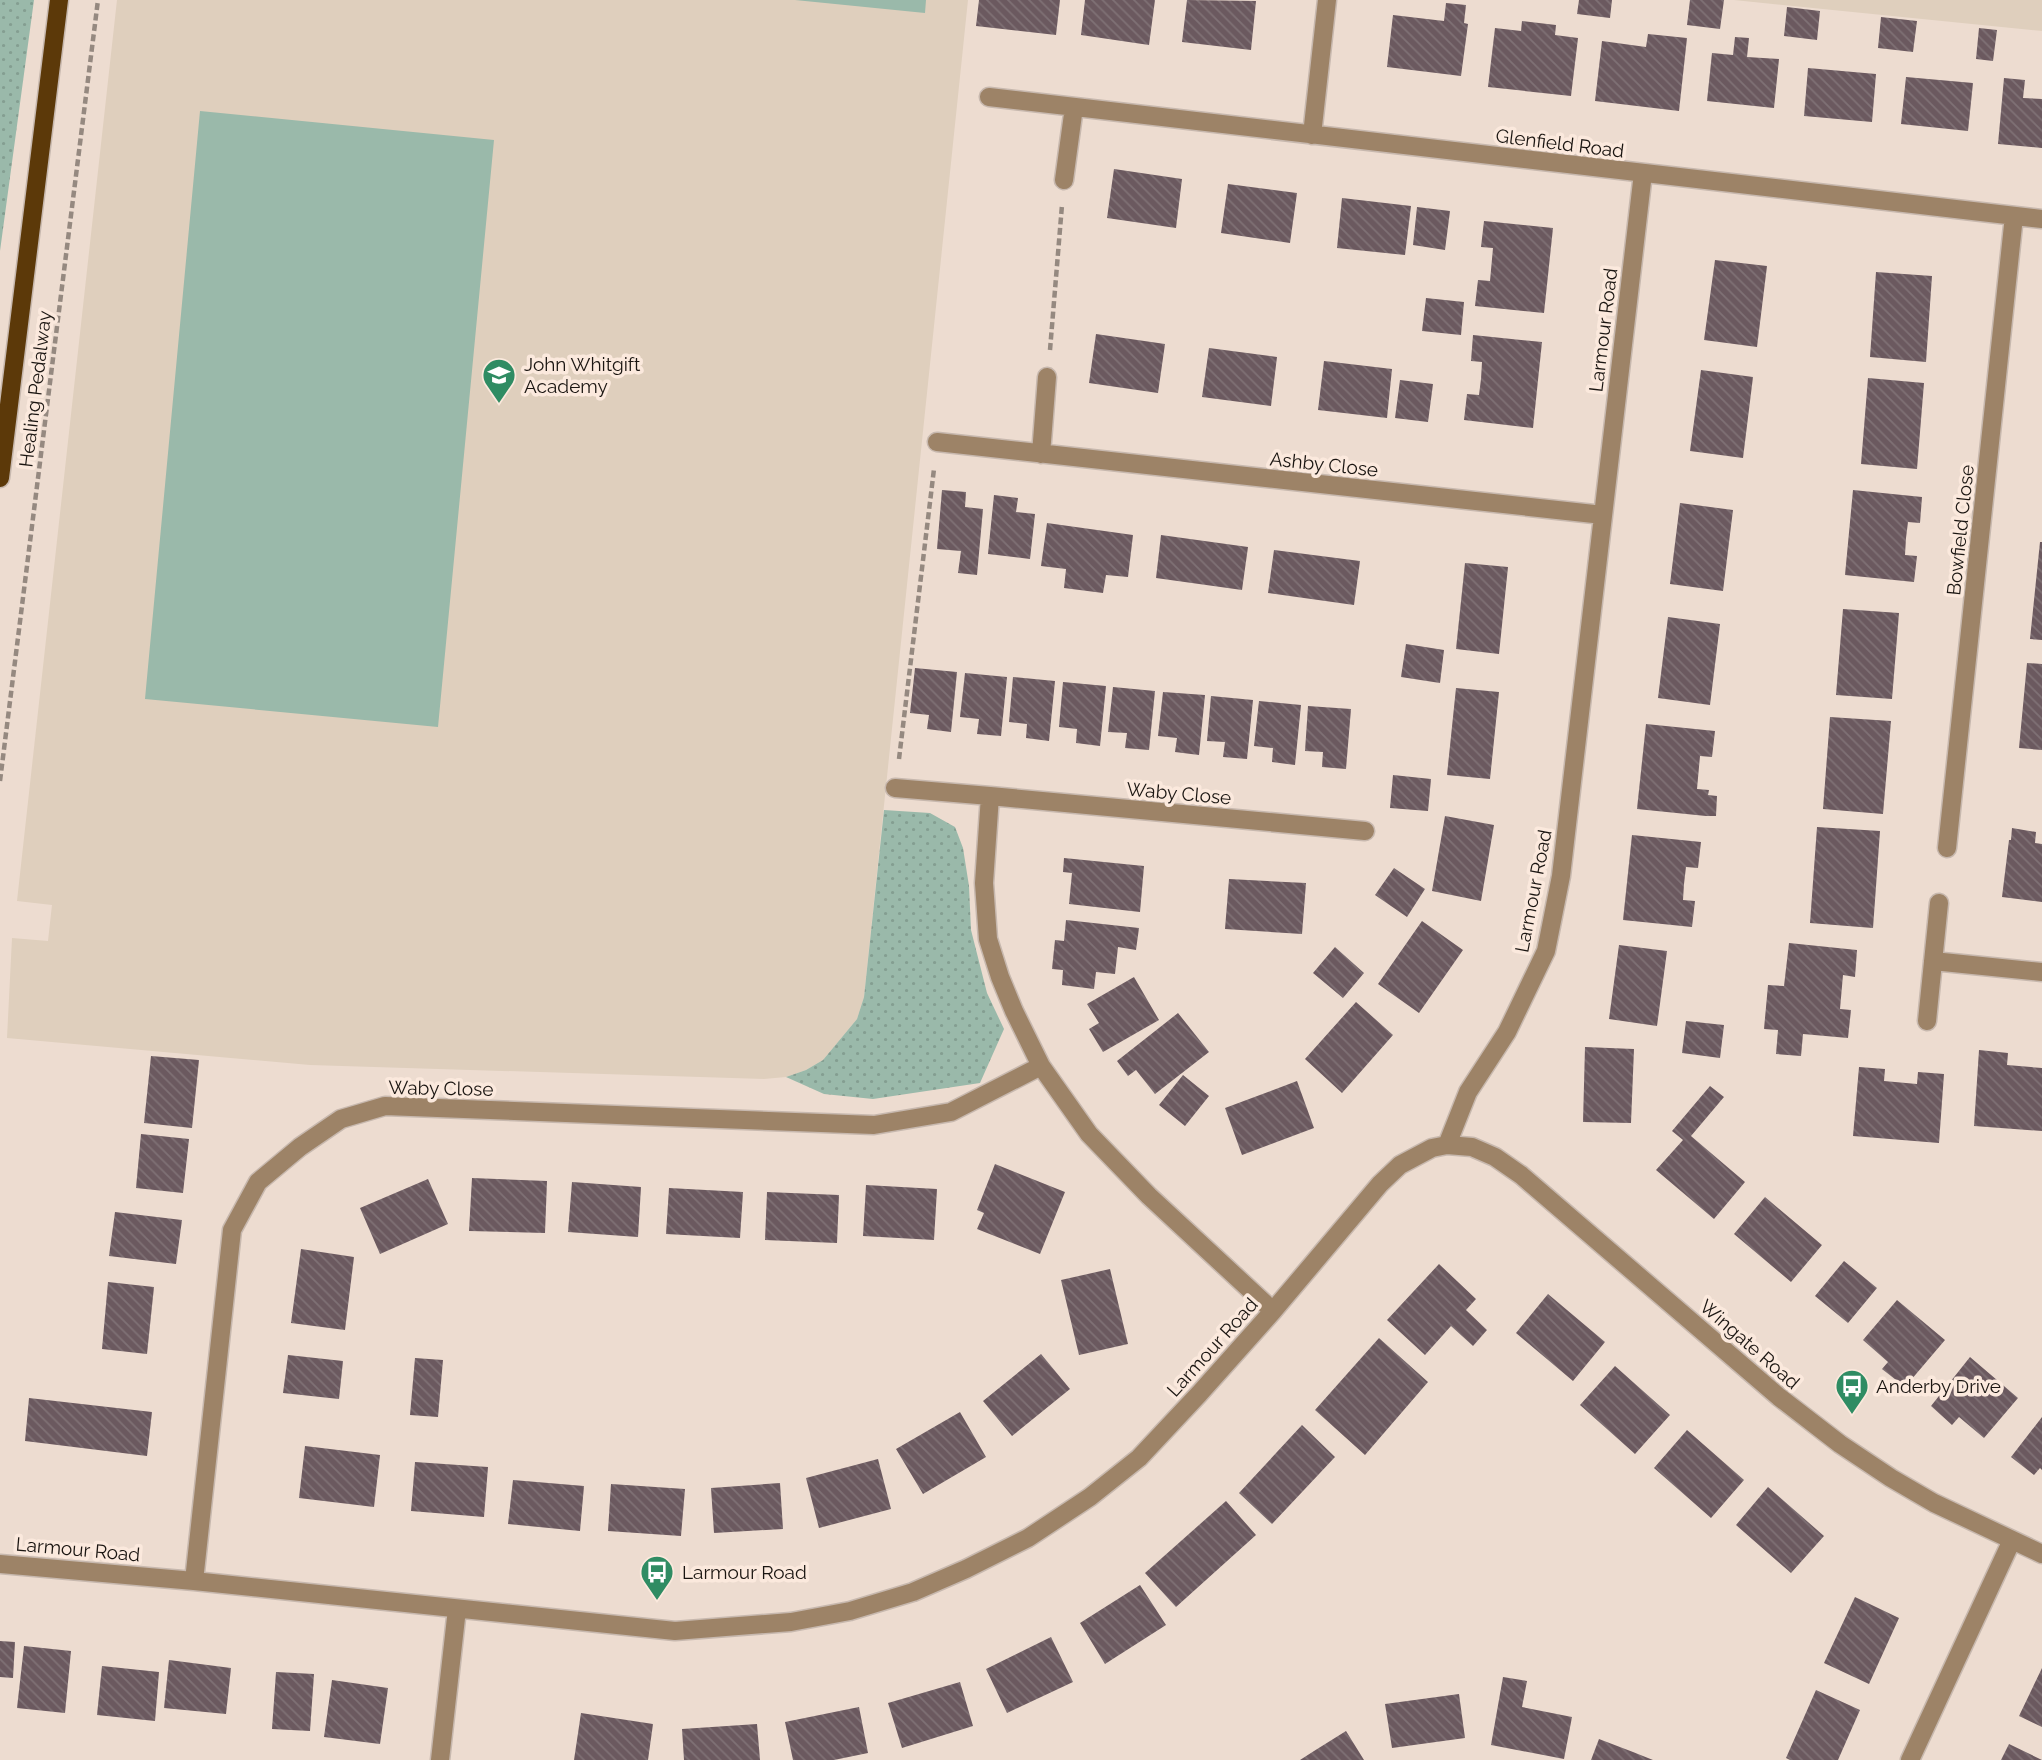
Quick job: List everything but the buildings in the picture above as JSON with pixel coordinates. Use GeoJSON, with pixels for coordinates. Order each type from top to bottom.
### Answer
{"type":"FeatureCollection","features":[{"type":"Feature","properties":{"kind":"main road"},"geometry":{"type":"LineString","coordinates":[[0,478],[59,0]]}},
{"type":"Feature","properties":{"kind":"street"},"geometry":{"type":"LineString","coordinates":[[1312,135],[1327,0]]}},
{"type":"Feature","properties":{"kind":"street","name":"Glenfield Road"},"geometry":{"type":"LineString","coordinates":[[989,97],[2042,219]]}},
{"type":"Feature","properties":{"kind":"street"},"geometry":{"type":"LineString","coordinates":[[1064,180],[1074,107]]}},
{"type":"Feature","properties":{"kind":"street","name":"Larmour Road"},"geometry":{"type":"LineString","coordinates":[[0,1564],[194,1581],[675,1631],[791,1622],[850,1611],[913,1592],[966,1569],[1028,1538],[1090,1497],[1139,1458],[1273,1311],[1380,1184],[1400,1165],[1415,1156],[1447,1145],[1468,1092],[1507,1032],[1546,951],[1561,876],[1643,173]]}},
{"type":"Feature","properties":{"kind":"street","name":"Bowfield Close"},"geometry":{"type":"LineString","coordinates":[[1947,848],[2014,216]]}},
{"type":"Feature","properties":{"kind":"street"},"geometry":{"type":"LineString","coordinates":[[1041,454],[1047,377]]}},
{"type":"Feature","properties":{"kind":"street","name":"Ashby Close"},"geometry":{"type":"LineString","coordinates":[[937,442],[1603,515]]}},
{"type":"Feature","properties":{"kind":"street","name":"Waby Close"},"geometry":{"type":"LineString","coordinates":[[895,788],[1366,831]]}},
{"type":"Feature","properties":{"kind":"street"},"geometry":{"type":"LineString","coordinates":[[989,796],[984,883],[988,939],[1014,1011],[1041,1066],[1098,1143],[1149,1196],[1273,1311]]}},
{"type":"Feature","properties":{"kind":"street"},"geometry":{"type":"LineString","coordinates":[[1927,1021],[1939,903]]}},
{"type":"Feature","properties":{"kind":"street"},"geometry":{"type":"LineString","coordinates":[[1933,961],[2042,972]]}},
{"type":"Feature","properties":{"kind":"street","name":"Waby Close"},"geometry":{"type":"LineString","coordinates":[[194,1581],[232,1230],[258,1182],[300,1147],[341,1119],[385,1106],[874,1125],[951,1112],[1041,1066]]}},
{"type":"Feature","properties":{"kind":"street","name":"Wingate Road"},"geometry":{"type":"LineString","coordinates":[[1447,1145],[1472,1147],[1495,1157],[1521,1175],[1779,1397],[1840,1444],[1934,1503],[2042,1554]]}},
{"type":"Feature","properties":{"kind":"street"},"geometry":{"type":"LineString","coordinates":[[1910,1760],[2012,1540]]}},
{"type":"Feature","properties":{"kind":"street"},"geometry":{"type":"LineString","coordinates":[[440,1760],[457,1609]]}},
{"type":"Feature","properties":{"kind":"path","name":"Healing Pedalway"},"geometry":{"type":"LineString","coordinates":[[0,781],[98,0]]}},
{"type":"Feature","properties":{"kind":"path"},"geometry":{"type":"LineString","coordinates":[[1047,377],[1064,180]]}},
{"type":"Feature","properties":{"kind":"path"},"geometry":{"type":"LineString","coordinates":[[895,788],[937,442]]}},
{"type":"Feature","properties":{"kind":"shaded area","name":"John Whitgift Academy"},"geometry":{"type":"Polygon","coordinates":[[[117,0],[968,0],[864,997],[857,1019],[823,1060],[786,1077],[764,1079],[310,1065],[7,1038],[12,938],[48,941],[52,905],[17,901],[117,0]]]}},
{"type":"Feature","properties":{"kind":"shaded area"},"geometry":{"type":"Polygon","coordinates":[[[1734,0],[2042,0],[2042,31],[1734,0]]]}},
{"type":"Feature","properties":{"kind":"green space"},"geometry":{"type":"Polygon","coordinates":[[[0,0],[34,0],[0,251],[0,0]]]}},
{"type":"Feature","properties":{"kind":"green space"},"geometry":{"type":"Polygon","coordinates":[[[795,0],[926,0],[925,13],[795,0]]]}},
{"type":"Feature","properties":{"kind":"green space"},"geometry":{"type":"Polygon","coordinates":[[[200,111],[494,140],[438,727],[145,699],[200,111]]]}},
{"type":"Feature","properties":{"kind":"green space"},"geometry":{"type":"Polygon","coordinates":[[[884,810],[930,813],[955,827],[963,848],[969,886],[971,930],[987,993],[1004,1029],[980,1083],[873,1099],[824,1094],[786,1077],[823,1060],[857,1019],[864,997],[884,810]]]}},
{"type":"Feature","properties":{"kind":"place","name":"John Whitgift Academy"},"geometry":{"type":"Point","coordinates":[499,405]}},
{"type":"Feature","properties":{"kind":"place","name":"Anderby Drive"},"geometry":{"type":"Point","coordinates":[1852,1416]}},
{"type":"Feature","properties":{"kind":"place","name":"Larmour Road"},"geometry":{"type":"Point","coordinates":[657,1602]}}]}
